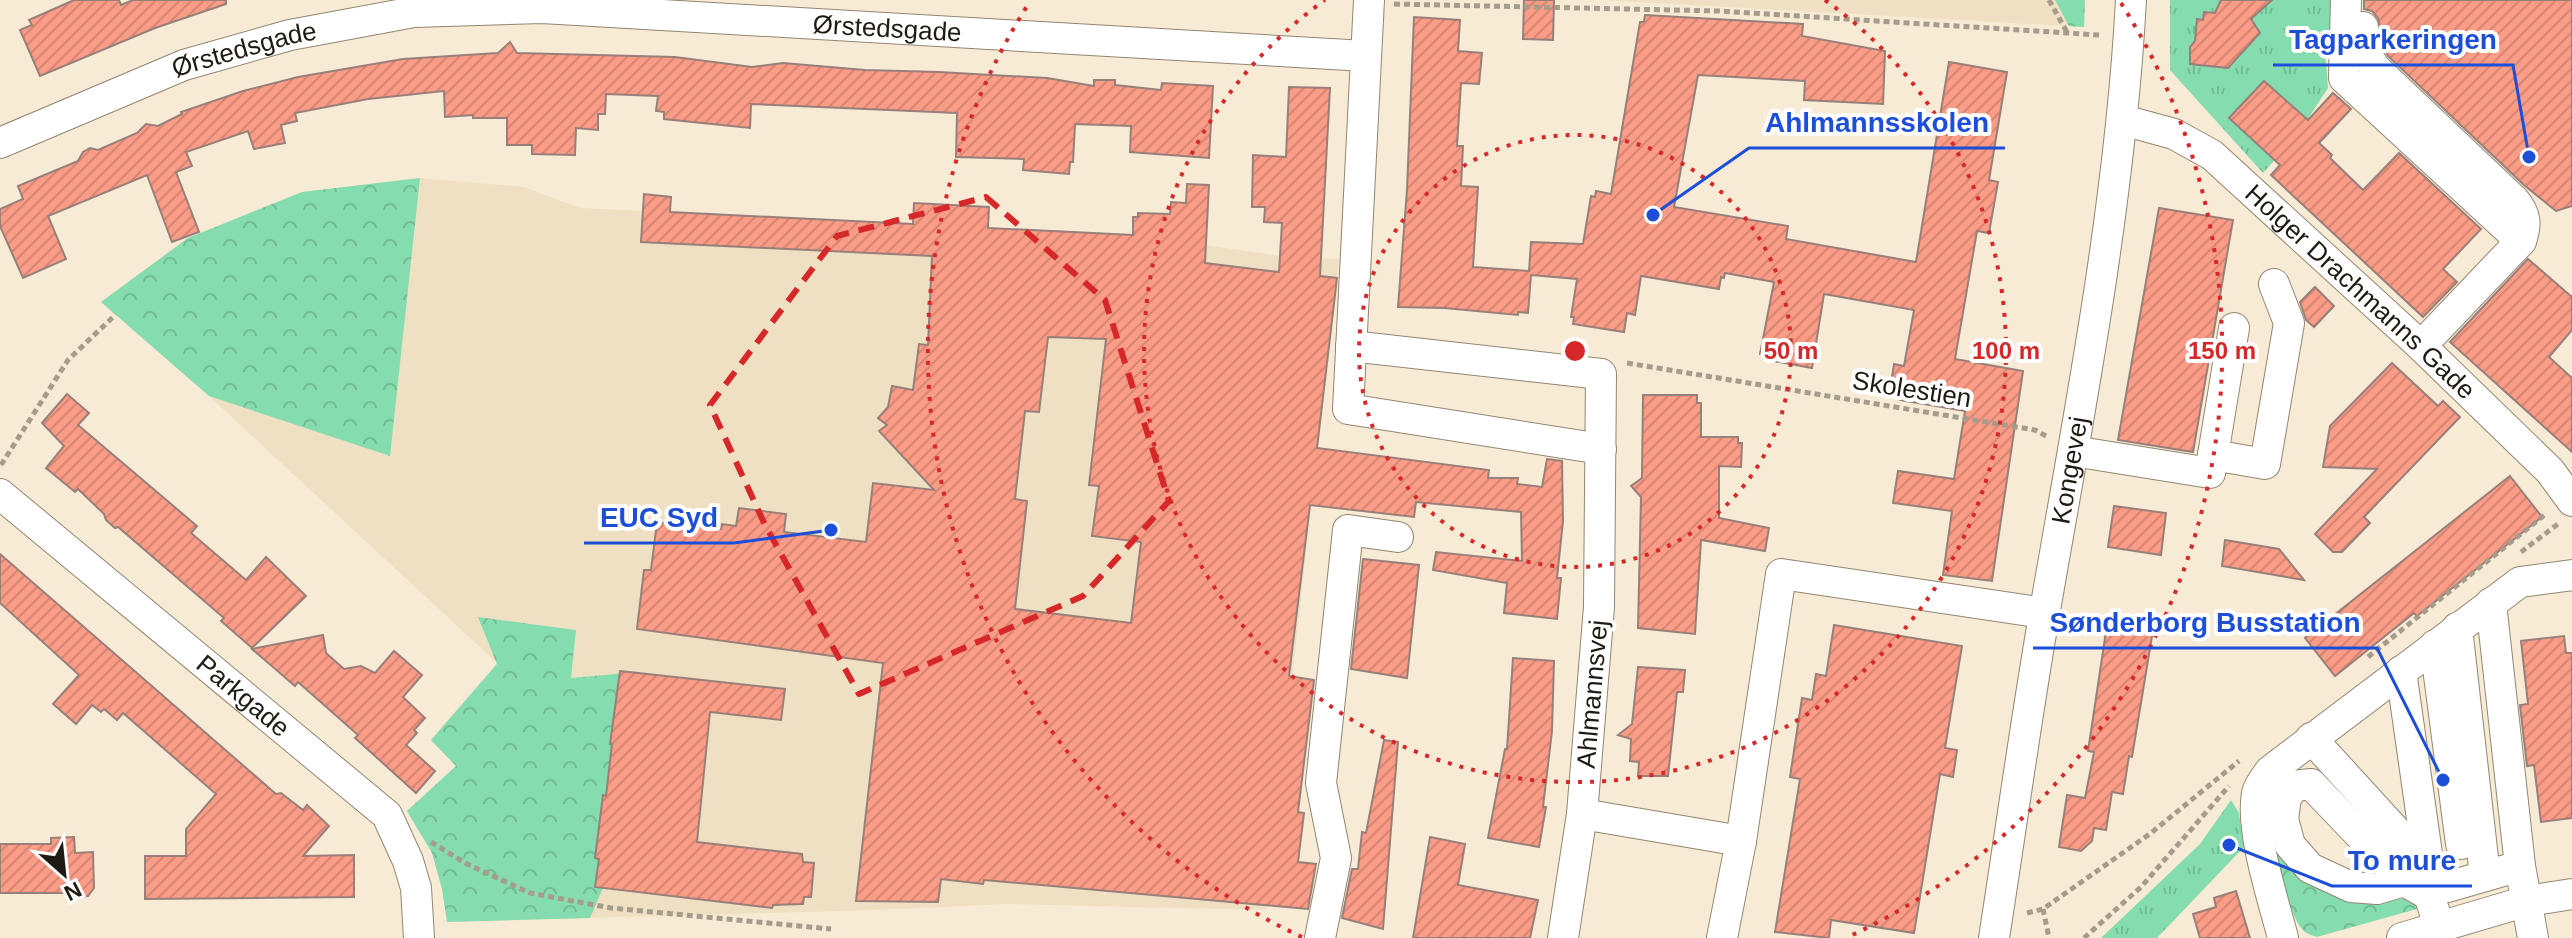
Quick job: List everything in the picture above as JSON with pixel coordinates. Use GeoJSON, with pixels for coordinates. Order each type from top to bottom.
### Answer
{"type":"FeatureCollection","features":[{"type":"Feature","properties":{"kind":"street","name":"Kongevej"},"geometry":{"type":"LineString","coordinates":[[1995,928],[2044,613],[2073,451],[2123,120],[2131,0]]}},
{"type":"Feature","properties":{"kind":"street"},"geometry":{"type":"LineString","coordinates":[[2346,0],[2344,78],[2521,241]]}},
{"type":"Feature","properties":{"kind":"street"},"geometry":{"type":"LineString","coordinates":[[1369,2],[1348,409],[1601,449]]}},
{"type":"Feature","properties":{"kind":"street","name":"Ørstedsgade"},"geometry":{"type":"LineString","coordinates":[[0,143],[184,65],[290,35],[414,12],[542,8],[1366,56]]}},
{"type":"Feature","properties":{"kind":"street"},"geometry":{"type":"LineString","coordinates":[[2363,27],[2364,49],[2374,67],[2524,213],[2525,228],[2521,241],[2421,346]]}},
{"type":"Feature","properties":{"kind":"street","name":"Holger Drachmanns Gade"},"geometry":{"type":"LineString","coordinates":[[2123,120],[2174,134],[2212,155],[2421,346],[2550,471],[2562,505]]}},
{"type":"Feature","properties":{"kind":"street"},"geometry":{"type":"LineString","coordinates":[[2213,455],[2265,464],[2289,323],[2274,284]]}},
{"type":"Feature","properties":{"kind":"street"},"geometry":{"type":"LineString","coordinates":[[2073,451],[2210,473],[2234,328]]}},
{"type":"Feature","properties":{"kind":"street"},"geometry":{"type":"LineString","coordinates":[[1351,346],[1601,374]]}},
{"type":"Feature","properties":{"kind":"street","name":"Ahlmannsvej"},"geometry":{"type":"LineString","coordinates":[[1563,938],[1582,814],[1599,607],[1601,374]]}},
{"type":"Feature","properties":{"kind":"street","name":"Parkgade"},"geometry":{"type":"LineString","coordinates":[[0,494],[387,815],[408,861],[416,888],[419,938]]}},
{"type":"Feature","properties":{"kind":"street"},"geometry":{"type":"LineString","coordinates":[[1320,938],[1336,858],[1321,783],[1348,530],[1398,537]]}},
{"type":"Feature","properties":{"kind":"street"},"geometry":{"type":"LineString","coordinates":[[1722,938],[1741,841],[1781,574],[2044,613]]}},
{"type":"Feature","properties":{"kind":"street"},"geometry":{"type":"LineString","coordinates":[[2283,938],[2259,841],[2258,790],[2270,771],[2520,582],[2572,575]]}},
{"type":"Feature","properties":{"kind":"street"},"geometry":{"type":"LineString","coordinates":[[2408,843],[2403,811],[2438,643]]}},
{"type":"Feature","properties":{"kind":"street"},"geometry":{"type":"LineString","coordinates":[[2438,643],[2465,876]]}},
{"type":"Feature","properties":{"kind":"street"},"geometry":{"type":"LineString","coordinates":[[2438,643],[2465,876]]}},
{"type":"Feature","properties":{"kind":"street"},"geometry":{"type":"LineString","coordinates":[[2319,732],[2403,811]]}},
{"type":"Feature","properties":{"kind":"street"},"geometry":{"type":"LineString","coordinates":[[2319,732],[2408,843],[2465,876],[2527,901]]}},
{"type":"Feature","properties":{"kind":"street"},"geometry":{"type":"LineString","coordinates":[[1582,814],[1741,841]]}},
{"type":"Feature","properties":{"kind":"street"},"geometry":{"type":"LineString","coordinates":[[2440,933],[2429,895],[2465,876]]}},
{"type":"Feature","properties":{"kind":"street"},"geometry":{"type":"LineString","coordinates":[[2402,938],[2440,933],[2527,901],[2572,894]]}},
{"type":"Feature","properties":{"kind":"street"},"geometry":{"type":"LineString","coordinates":[[2527,901],[2533,938]]}},
{"type":"Feature","properties":{"kind":"path"},"geometry":{"type":"LineString","coordinates":[[2049,0],[2068,34]]}},
{"type":"Feature","properties":{"kind":"path"},"geometry":{"type":"LineString","coordinates":[[1369,2],[1719,11],[2068,34],[2129,35]]}},
{"type":"Feature","properties":{"kind":"path"},"geometry":{"type":"LineString","coordinates":[[0,467],[68,360],[113,317]]}},
{"type":"Feature","properties":{"kind":"path","name":"Skolestien"},"geometry":{"type":"LineString","coordinates":[[1601,374],[1623,362],[2035,430],[2073,451]]}},
{"type":"Feature","properties":{"kind":"path"},"geometry":{"type":"LineString","coordinates":[[2367,657],[2562,505]]}},
{"type":"Feature","properties":{"kind":"path"},"geometry":{"type":"LineString","coordinates":[[1995,928],[2043,909],[2151,833],[2245,755]]}},
{"type":"Feature","properties":{"kind":"path"},"geometry":{"type":"LineString","coordinates":[[2084,938],[2141,887],[2235,781]]}},
{"type":"Feature","properties":{"kind":"path"},"geometry":{"type":"LineString","coordinates":[[427,840],[467,864],[530,893],[611,908],[831,929]]}},
{"type":"Feature","properties":{"kind":"path"},"geometry":{"type":"LineString","coordinates":[[2043,909],[2049,938]]}},
{"type":"Feature","properties":{"kind":"highlighted area"},"geometry":{"type":"Polygon","coordinates":[[[986,197],[1105,300],[1169,501],[1083,596],[859,694],[765,525],[710,405],[837,236],[986,197]]]}},
{"type":"Feature","properties":{"kind":"shaded area"},"geometry":{"type":"Polygon","coordinates":[[[1602,0],[2085,0],[2084,27],[1602,0]]]}},
{"type":"Feature","properties":{"kind":"shaded area"},"geometry":{"type":"Polygon","coordinates":[[[420,178],[524,187],[580,208],[1132,234],[1287,257],[1339,259],[1266,910],[1007,904],[447,922],[432,853],[407,811],[456,766],[431,740],[497,663],[209,396],[101,302],[188,238],[302,192],[420,178]]]}},
{"type":"Feature","properties":{"kind":"green space"},"geometry":{"type":"Polygon","coordinates":[[[2055,0],[2085,0],[2084,27],[2069,26],[2055,0]]]}},
{"type":"Feature","properties":{"kind":"green space"},"geometry":{"type":"Polygon","coordinates":[[[2170,0],[2344,0],[2344,30],[2324,36],[2328,88],[2296,137],[2263,173],[2170,70],[2170,0]]]}},
{"type":"Feature","properties":{"kind":"green space"},"geometry":{"type":"Polygon","coordinates":[[[420,178],[390,456],[209,396],[101,302],[188,238],[302,192],[420,178]]]}},
{"type":"Feature","properties":{"kind":"green space"},"geometry":{"type":"Polygon","coordinates":[[[478,617],[576,630],[571,678],[627,673],[603,888],[590,918],[447,922],[432,853],[407,811],[456,766],[431,740],[497,664],[478,617]]]}},
{"type":"Feature","properties":{"kind":"green space"},"geometry":{"type":"Polygon","coordinates":[[[2231,800],[2239,813],[2244,847],[2157,938],[2101,938],[2200,844],[2231,800]]]}},
{"type":"Feature","properties":{"kind":"green space"},"geometry":{"type":"Polygon","coordinates":[[[2271,823],[2378,898],[2415,899],[2424,907],[2317,937],[2306,933],[2298,924],[2287,897],[2271,823]]]}},
{"type":"Feature","properties":{"kind":"building"},"geometry":{"type":"Polygon","coordinates":[[[74,0],[119,0],[121,5],[133,0],[226,0],[226,4],[155,28],[40,76],[20,30],[32,25],[29,20],[74,0]]]}},
{"type":"Feature","properties":{"kind":"building"},"geometry":{"type":"Polygon","coordinates":[[[1524,0],[1554,0],[1553,40],[1523,39],[1524,0]]]}},
{"type":"Feature","properties":{"kind":"building"},"geometry":{"type":"Polygon","coordinates":[[[2221,0],[2272,0],[2251,19],[2260,33],[2228,68],[2190,64],[2190,47],[2195,41],[2197,19],[2203,20],[2204,12],[2215,13],[2221,0]]]}},
{"type":"Feature","properties":{"kind":"building"},"geometry":{"type":"Polygon","coordinates":[[[2364,0],[2572,0],[2572,206],[2556,211],[2524,185],[2388,56],[2382,44],[2378,18],[2372,11],[2364,9],[2364,0]]]}},
{"type":"Feature","properties":{"kind":"building"},"geometry":{"type":"Polygon","coordinates":[[[1645,15],[1803,24],[1802,36],[1885,51],[1883,104],[1804,100],[1805,81],[1698,75],[1674,207],[1788,226],[1786,239],[1916,262],[1949,62],[2007,72],[1989,180],[1998,182],[1989,233],[1977,231],[1955,359],[2023,371],[1992,581],[1943,575],[1952,511],[1893,503],[1898,471],[1954,479],[1965,411],[1889,396],[1894,364],[1904,366],[1914,310],[1824,294],[1812,368],[1763,359],[1760,354],[1774,282],[1725,273],[1719,289],[1641,276],[1635,315],[1627,313],[1624,332],[1573,324],[1574,317],[1571,317],[1577,279],[1531,275],[1528,313],[1518,312],[1518,315],[1398,307],[1407,190],[1414,17],[1460,20],[1458,51],[1482,53],[1479,84],[1461,83],[1457,146],[1463,146],[1461,186],[1478,187],[1473,267],[1529,271],[1531,242],[1583,244],[1591,196],[1595,197],[1596,191],[1611,194],[1640,22],[1644,22],[1645,15]]]}},
{"type":"Feature","properties":{"kind":"building"},"geometry":{"type":"Polygon","coordinates":[[[510,42],[517,53],[675,57],[752,67],[783,63],[1047,78],[1094,86],[1094,80],[1115,80],[1115,85],[1161,90],[1162,83],[1213,86],[1209,158],[1130,152],[1131,126],[1075,124],[1073,162],[1070,162],[1069,174],[1023,170],[1024,159],[956,157],[957,113],[751,104],[750,128],[664,119],[664,112],[656,111],[658,96],[606,94],[605,114],[598,114],[598,130],[576,128],[575,155],[532,154],[532,145],[507,145],[507,118],[473,118],[473,115],[445,117],[444,91],[368,99],[295,113],[297,121],[281,125],[285,143],[254,149],[248,131],[186,152],[192,166],[176,172],[199,232],[172,242],[147,175],[48,216],[66,259],[23,278],[0,226],[0,209],[23,199],[18,186],[78,161],[83,152],[90,148],[98,150],[137,133],[146,124],[158,126],[181,112],[298,77],[403,59],[498,53],[510,42]]]}},
{"type":"Feature","properties":{"kind":"building"},"geometry":{"type":"Polygon","coordinates":[[[2264,81],[2308,120],[2333,93],[2351,109],[2319,143],[2363,190],[2399,153],[2481,229],[2443,269],[2457,282],[2423,317],[2271,175],[2280,165],[2229,118],[2264,81]]]}},
{"type":"Feature","properties":{"kind":"building"},"geometry":{"type":"Polygon","coordinates":[[[1289,87],[1330,88],[1320,276],[1337,278],[1317,448],[1489,470],[1488,478],[1518,478],[1517,484],[1542,487],[1547,459],[1562,461],[1563,521],[1557,578],[1561,578],[1557,619],[1504,613],[1507,583],[1433,570],[1436,552],[1522,561],[1521,512],[1416,502],[1414,517],[1310,505],[1289,676],[1314,680],[1298,812],[1304,813],[1298,862],[1316,864],[1308,909],[984,880],[983,884],[941,879],[938,902],[856,901],[883,663],[637,629],[644,570],[651,570],[657,522],[721,529],[722,524],[736,526],[739,508],[786,514],[784,532],[866,542],[873,483],[934,490],[879,431],[887,425],[878,418],[888,407],[892,386],[913,390],[919,344],[928,345],[932,256],[641,242],[644,194],[671,197],[670,212],[913,224],[914,203],[989,207],[988,228],[1133,235],[1133,217],[1138,217],[1138,213],[1170,214],[1171,202],[1186,203],[1187,184],[1209,185],[1205,263],[1279,272],[1282,223],[1264,222],[1265,207],[1252,207],[1253,155],[1286,157],[1289,87]],[[1048,337],[1039,412],[1025,411],[1015,499],[1027,501],[1015,609],[1131,623],[1141,542],[1092,536],[1099,486],[1089,485],[1106,339],[1048,337]]]}},
{"type":"Feature","properties":{"kind":"building"},"geometry":{"type":"Polygon","coordinates":[[[2159,208],[2233,220],[2193,452],[2118,440],[2159,208]]]}},
{"type":"Feature","properties":{"kind":"building"},"geometry":{"type":"Polygon","coordinates":[[[2528,259],[2572,297],[2572,330],[2549,357],[2572,378],[2572,452],[2450,342],[2528,259]]]}},
{"type":"Feature","properties":{"kind":"building"},"geometry":{"type":"Polygon","coordinates":[[[2315,287],[2334,306],[2314,327],[2306,320],[2300,302],[2315,287]]]}},
{"type":"Feature","properties":{"kind":"building"},"geometry":{"type":"Polygon","coordinates":[[[2392,363],[2438,406],[2443,401],[2460,417],[2364,517],[2370,523],[2342,552],[2333,552],[2315,534],[2377,469],[2323,467],[2330,426],[2392,363]]]}},
{"type":"Feature","properties":{"kind":"building"},"geometry":{"type":"Polygon","coordinates":[[[67,394],[89,413],[78,425],[197,526],[191,533],[246,580],[266,557],[306,596],[252,648],[221,621],[224,618],[106,520],[104,514],[78,489],[75,492],[46,468],[64,446],[42,423],[67,394]]]}},
{"type":"Feature","properties":{"kind":"building"},"geometry":{"type":"Polygon","coordinates":[[[1643,395],[1697,395],[1697,403],[1701,403],[1701,437],[1738,437],[1738,443],[1742,443],[1741,467],[1719,466],[1719,518],[1769,528],[1765,551],[1701,540],[1695,634],[1638,628],[1641,497],[1631,486],[1642,478],[1643,395]]]}},
{"type":"Feature","properties":{"kind":"building"},"geometry":{"type":"Polygon","coordinates":[[[2510,476],[2542,517],[2335,676],[2305,638],[2510,476]]]}},
{"type":"Feature","properties":{"kind":"building"},"geometry":{"type":"Polygon","coordinates":[[[2114,506],[2166,513],[2161,555],[2108,547],[2114,506]]]}},
{"type":"Feature","properties":{"kind":"building"},"geometry":{"type":"Polygon","coordinates":[[[2225,540],[2279,549],[2304,580],[2222,566],[2225,540]]]}},
{"type":"Feature","properties":{"kind":"building"},"geometry":{"type":"Polygon","coordinates":[[[0,554],[276,794],[281,793],[303,810],[307,805],[329,826],[303,856],[354,855],[354,897],[145,899],[145,856],[186,856],[186,829],[216,794],[123,713],[117,720],[104,709],[101,712],[92,705],[76,724],[53,704],[79,675],[0,603],[0,554]]]}},
{"type":"Feature","properties":{"kind":"building"},"geometry":{"type":"Polygon","coordinates":[[[1363,559],[1419,565],[1407,678],[1351,669],[1363,559]]]}},
{"type":"Feature","properties":{"kind":"building"},"geometry":{"type":"Polygon","coordinates":[[[2108,618],[2154,624],[2123,794],[2112,792],[2106,830],[2094,828],[2092,841],[2081,851],[2059,847],[2067,795],[2085,798],[2094,752],[2088,751],[2108,618]]]}},
{"type":"Feature","properties":{"kind":"building"},"geometry":{"type":"Polygon","coordinates":[[[1834,625],[1962,646],[1945,748],[1957,750],[1953,777],[1940,774],[1914,933],[1831,920],[1829,938],[1775,932],[1800,779],[1790,777],[1802,698],[1812,700],[1816,674],[1826,676],[1834,625]]]}},
{"type":"Feature","properties":{"kind":"building"},"geometry":{"type":"Polygon","coordinates":[[[323,635],[326,653],[344,669],[361,666],[375,673],[394,651],[422,675],[403,697],[425,718],[406,745],[435,771],[416,793],[355,738],[358,735],[298,682],[295,686],[252,649],[323,635]]]}},
{"type":"Feature","properties":{"kind":"building"},"geometry":{"type":"Polygon","coordinates":[[[2564,636],[2566,653],[2572,653],[2572,818],[2541,822],[2534,765],[2527,766],[2520,705],[2528,704],[2521,641],[2564,636]]]}},
{"type":"Feature","properties":{"kind":"building"},"geometry":{"type":"Polygon","coordinates":[[[1513,658],[1554,661],[1552,731],[1543,807],[1546,807],[1539,847],[1488,838],[1507,749],[1513,658]]]}},
{"type":"Feature","properties":{"kind":"building"},"geometry":{"type":"Polygon","coordinates":[[[1638,667],[1685,670],[1683,692],[1677,692],[1668,776],[1638,776],[1639,762],[1630,761],[1631,739],[1618,735],[1632,724],[1638,667]]]}},
{"type":"Feature","properties":{"kind":"building"},"geometry":{"type":"Polygon","coordinates":[[[620,671],[785,689],[781,720],[710,712],[697,842],[802,854],[803,862],[814,863],[811,897],[804,897],[803,904],[773,905],[772,908],[595,887],[599,859],[595,858],[603,795],[606,796],[620,671]]]}},
{"type":"Feature","properties":{"kind":"building"},"geometry":{"type":"Polygon","coordinates":[[[1384,740],[1398,742],[1383,929],[1342,918],[1352,869],[1358,869],[1362,832],[1366,833],[1384,740]]]}},
{"type":"Feature","properties":{"kind":"building"},"geometry":{"type":"Polygon","coordinates":[[[74,837],[75,853],[93,852],[94,888],[88,896],[75,897],[71,893],[0,893],[0,844],[51,844],[51,838],[74,837]]]}},
{"type":"Feature","properties":{"kind":"building"},"geometry":{"type":"Polygon","coordinates":[[[1430,837],[1465,844],[1458,885],[1538,900],[1530,938],[1413,938],[1430,837]]]}},
{"type":"Feature","properties":{"kind":"building"},"geometry":{"type":"Polygon","coordinates":[[[2236,891],[2250,938],[2200,938],[2193,914],[2216,907],[2214,898],[2236,891]]]}},
{"type":"Feature","properties":{"kind":"place","name":"Tagparkeringen"},"geometry":{"type":"Point","coordinates":[2529,157]}},
{"type":"Feature","properties":{"kind":"place","name":"Ahlmannsskolen"},"geometry":{"type":"Point","coordinates":[1653,215]}},
{"type":"Feature","properties":{"kind":"place","name":"EUC Syd"},"geometry":{"type":"Point","coordinates":[831,530]}},
{"type":"Feature","properties":{"kind":"place","name":"Sønderborg Busstation"},"geometry":{"type":"Point","coordinates":[2443,780]}},
{"type":"Feature","properties":{"kind":"place","name":"To mure"},"geometry":{"type":"Point","coordinates":[2229,845]}}]}
